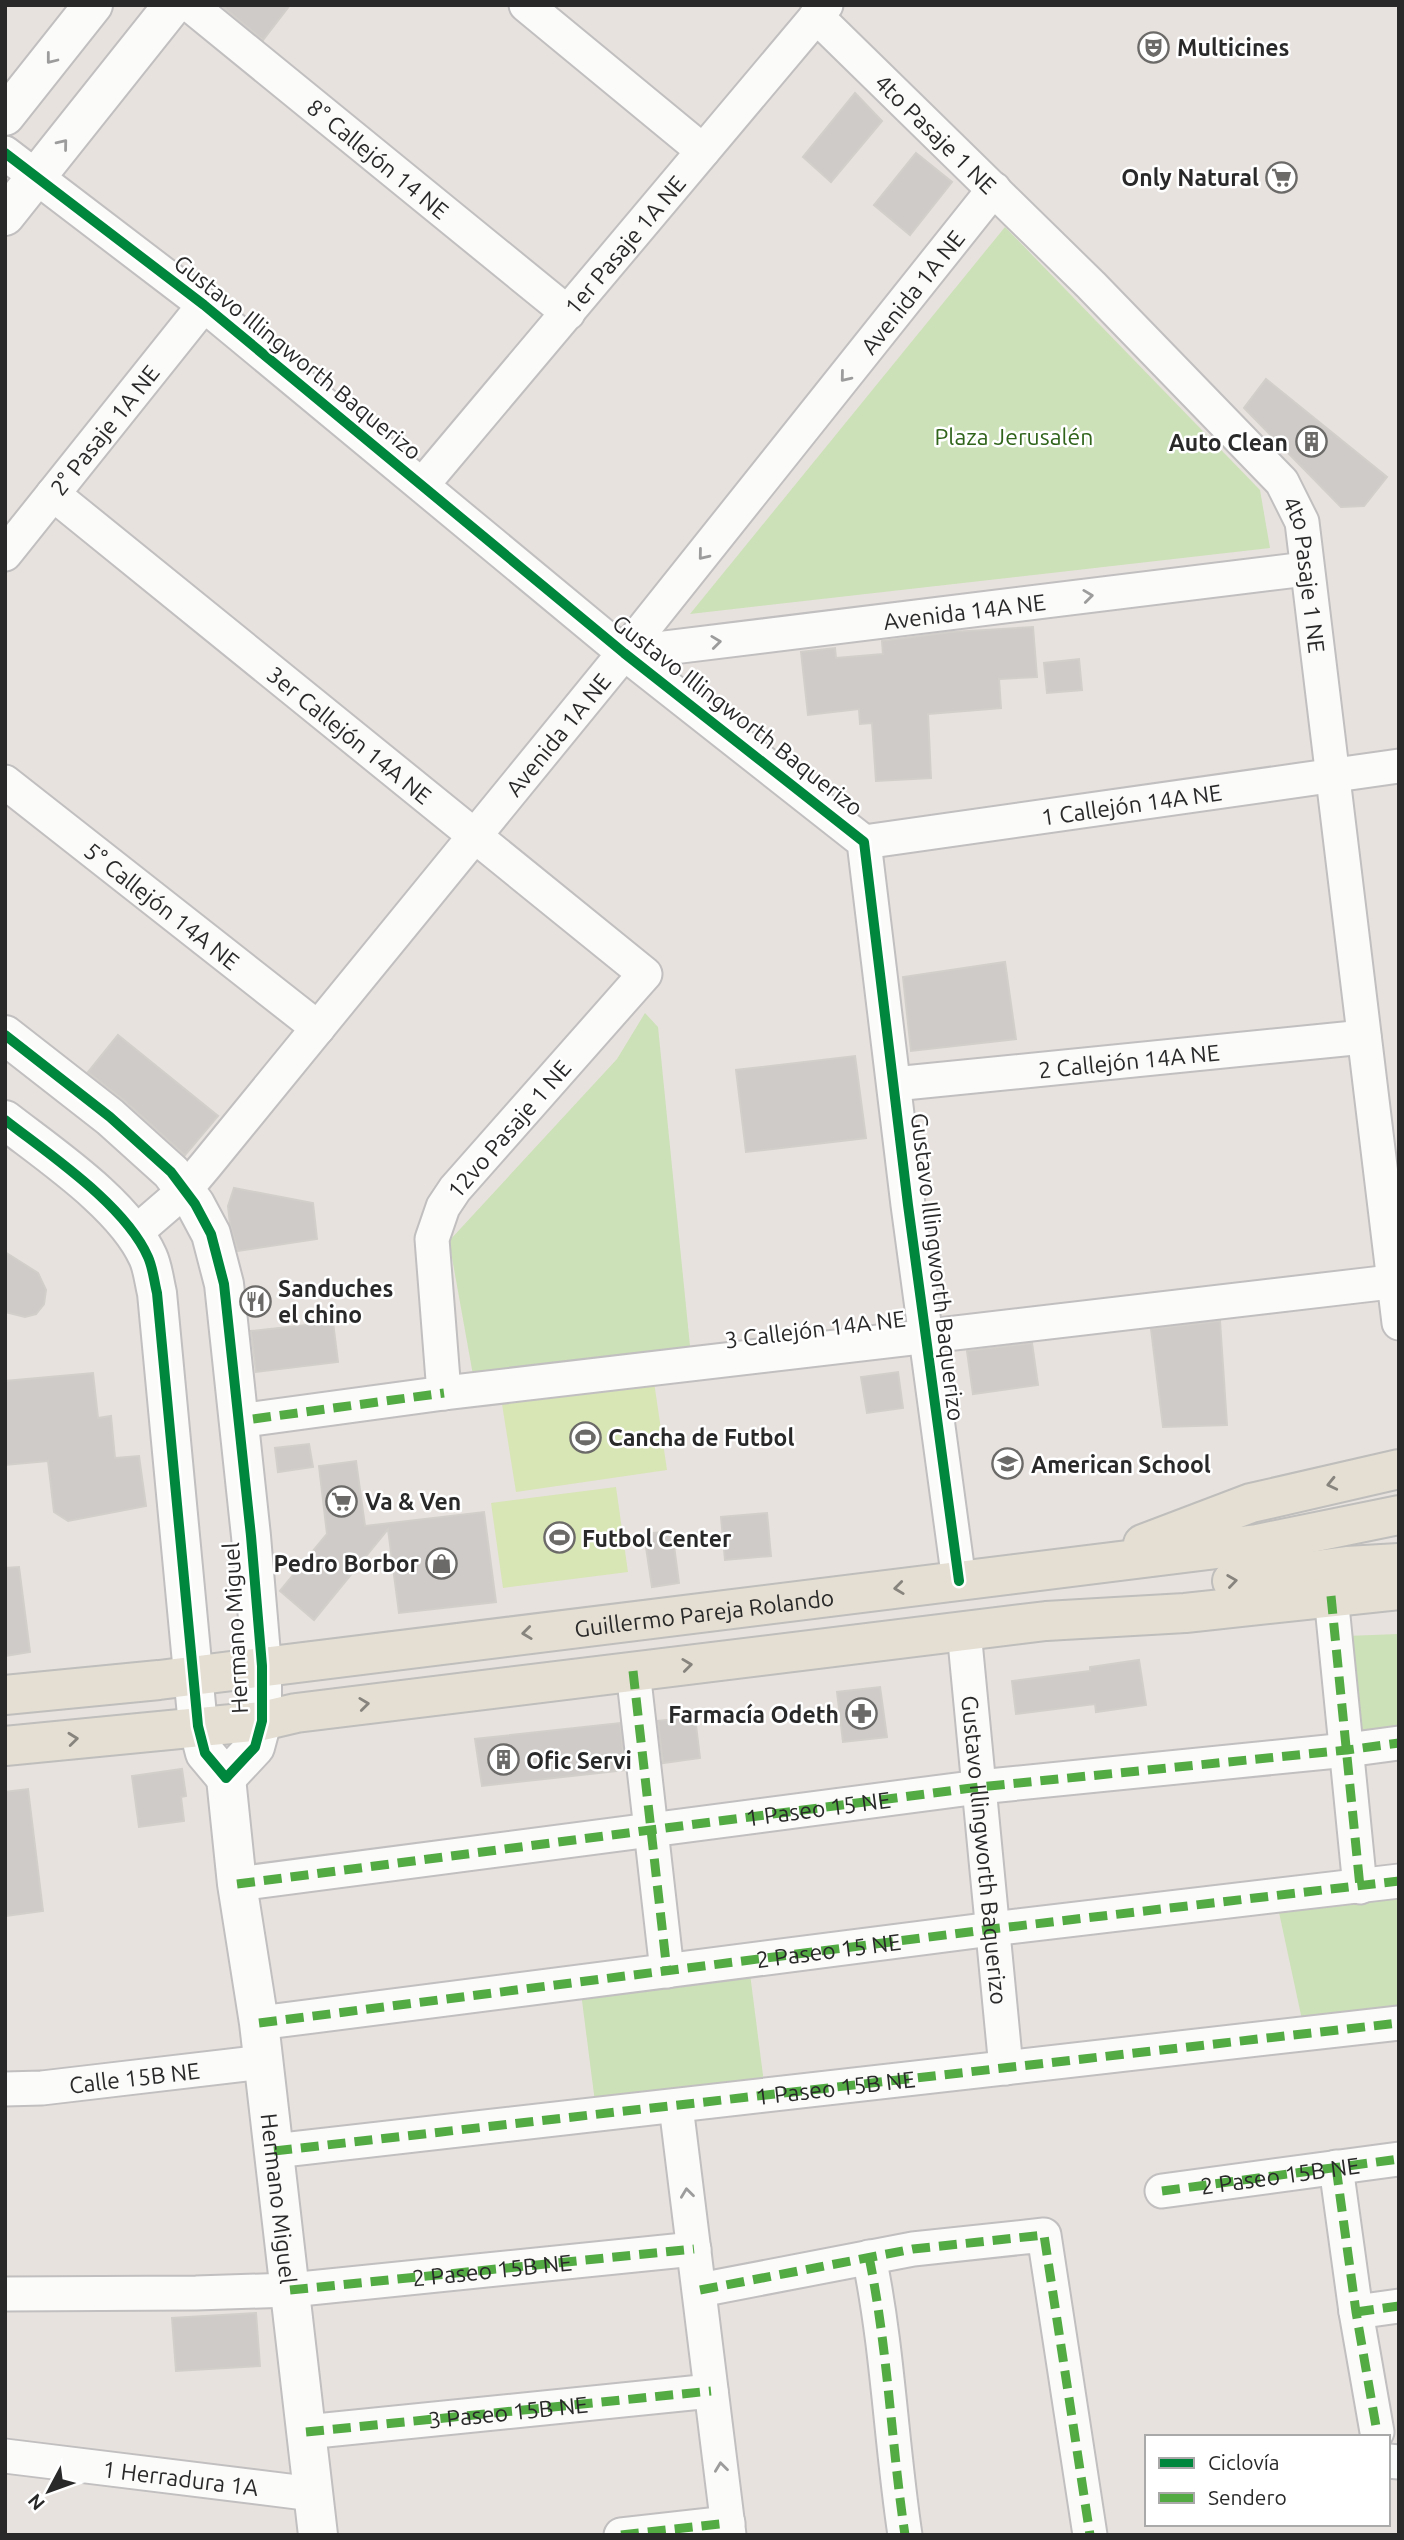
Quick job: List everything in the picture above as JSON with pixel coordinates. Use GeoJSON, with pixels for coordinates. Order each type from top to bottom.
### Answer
{"type":"FeatureCollection","features":[{"type":"Feature","properties":{"kind":"main road"},"geometry":{"type":"LineString","coordinates":[[1039,1571],[1140,1545],[1251,1503],[1399,1469]]}},
{"type":"Feature","properties":{"kind":"main road","name":"Guillermo Pareja Rolando"},"geometry":{"type":"LineString","coordinates":[[5,1695],[262,1667],[1257,1544],[1399,1515]]}},
{"type":"Feature","properties":{"kind":"main road"},"geometry":{"type":"LineString","coordinates":[[1046,1621],[1181,1588],[1347,1566],[1399,1563]]}},
{"type":"Feature","properties":{"kind":"main road"},"geometry":{"type":"LineString","coordinates":[[5,1745],[261,1721],[296,1713],[1046,1621],[1185,1613],[1399,1590]]}},
{"type":"Feature","properties":{"kind":"street"},"geometry":{"type":"LineString","coordinates":[[5,116],[93,5]]}},
{"type":"Feature","properties":{"kind":"street"},"geometry":{"type":"LineString","coordinates":[[5,216],[173,5]]}},
{"type":"Feature","properties":{"kind":"street","name":"8° Callejón 14 NE"},"geometry":{"type":"LineString","coordinates":[[190,5],[568,313]]}},
{"type":"Feature","properties":{"kind":"street"},"geometry":{"type":"LineString","coordinates":[[526,5],[703,151]]}},
{"type":"Feature","properties":{"kind":"street","name":"1er Pasaje 1A NE"},"geometry":{"type":"LineString","coordinates":[[423,484],[821,11]]}},
{"type":"Feature","properties":{"kind":"street","name":"4to Pasaje 1 NE"},"geometry":{"type":"LineString","coordinates":[[821,11],[1282,482],[1302,522],[1399,1323]]}},
{"type":"Feature","properties":{"kind":"street","name":"Gustavo Illingworth Baquerizo"},"geometry":{"type":"LineString","coordinates":[[5,153],[204,305],[624,653],[864,842],[958,1581]]}},
{"type":"Feature","properties":{"kind":"street","name":"Avenida 1A NE"},"geometry":{"type":"LineString","coordinates":[[134,1234],[185,1190],[624,653],[994,189]]}},
{"type":"Feature","properties":{"kind":"street","name":"2° Pasaje 1A NE"},"geometry":{"type":"LineString","coordinates":[[5,554],[204,305]]}},
{"type":"Feature","properties":{"kind":"street","name":"3er Callejón 14A NE"},"geometry":{"type":"LineString","coordinates":[[53,494],[645,974]]}},
{"type":"Feature","properties":{"kind":"street","name":"Avenida 14A NE"},"geometry":{"type":"LineString","coordinates":[[624,653],[1306,569]]}},
{"type":"Feature","properties":{"kind":"street","name":"1 Callejón 14A NE"},"geometry":{"type":"LineString","coordinates":[[864,842],[1399,766]]}},
{"type":"Feature","properties":{"kind":"street","name":"5° Callejón 14A NE"},"geometry":{"type":"LineString","coordinates":[[5,782],[318,1028]]}},
{"type":"Feature","properties":{"kind":"street","name":"12vo Pasaje 1 NE"},"geometry":{"type":"LineString","coordinates":[[444,1393],[432,1239],[443,1207],[455,1189],[645,974]]}},
{"type":"Feature","properties":{"kind":"street","name":"Hermano Miguel"},"geometry":{"type":"LineString","coordinates":[[5,1035],[110,1117],[171,1172],[211,1234],[224,1284],[262,1667],[261,1721],[256,1747],[226,1778]]}},
{"type":"Feature","properties":{"kind":"street","name":"2 Callejón 14A NE"},"geometry":{"type":"LineString","coordinates":[[894,1084],[1364,1037]]}},
{"type":"Feature","properties":{"kind":"street","name":"Hermano Miguel"},"geometry":{"type":"LineString","coordinates":[[5,1120],[92,1190],[121,1217],[148,1258],[157,1293],[198,1726],[205,1753],[226,1778],[237,1884],[264,2062],[318,2535]]}},
{"type":"Feature","properties":{"kind":"street","name":"3 Callejón 14A NE"},"geometry":{"type":"LineString","coordinates":[[253,1419],[444,1393],[1396,1282]]}},
{"type":"Feature","properties":{"kind":"street"},"geometry":{"type":"LineString","coordinates":[[1331,1596],[1360,1886]]}},
{"type":"Feature","properties":{"kind":"street","name":"Gustavo Illingworth Baquerizo"},"geometry":{"type":"LineString","coordinates":[[964,1631],[1006,2068]]}},
{"type":"Feature","properties":{"kind":"street"},"geometry":{"type":"LineString","coordinates":[[633,1671],[667,1970]]}},
{"type":"Feature","properties":{"kind":"street","name":"1 Paseo 15 NE"},"geometry":{"type":"LineString","coordinates":[[237,1884],[979,1787],[1347,1750],[1399,1742]]}},
{"type":"Feature","properties":{"kind":"street","name":"2 Paseo 15 NE"},"geometry":{"type":"LineString","coordinates":[[259,2023],[992,1929],[1399,1881]]}},
{"type":"Feature","properties":{"kind":"street","name":"1 Paseo 15B NE"},"geometry":{"type":"LineString","coordinates":[[274,2151],[1399,2023]]}},
{"type":"Feature","properties":{"kind":"street","name":"Calle 15B NE"},"geometry":{"type":"LineString","coordinates":[[5,2089],[42,2088],[264,2062]]}},
{"type":"Feature","properties":{"kind":"street"},"geometry":{"type":"LineString","coordinates":[[621,2535],[729,2529],[676,2106]]}},
{"type":"Feature","properties":{"kind":"street","name":"2 Paseo 15B NE"},"geometry":{"type":"LineString","coordinates":[[1162,2190],[1399,2159]]}},
{"type":"Feature","properties":{"kind":"street"},"geometry":{"type":"LineString","coordinates":[[1336,2167],[1356,2312],[1381,2435]]}},
{"type":"Feature","properties":{"kind":"street"},"geometry":{"type":"LineString","coordinates":[[700,2290],[913,2249],[1044,2235],[1090,2535]]}},
{"type":"Feature","properties":{"kind":"street","name":"2 Paseo 15B NE"},"geometry":{"type":"LineString","coordinates":[[290,2290],[694,2249]]}},
{"type":"Feature","properties":{"kind":"street"},"geometry":{"type":"LineString","coordinates":[[869,2257],[881,2315],[905,2535]]}},
{"type":"Feature","properties":{"kind":"street"},"geometry":{"type":"LineString","coordinates":[[5,2294],[290,2290]]}},
{"type":"Feature","properties":{"kind":"street"},"geometry":{"type":"LineString","coordinates":[[1356,2312],[1399,2306]]}},
{"type":"Feature","properties":{"kind":"street","name":"3 Paseo 15B NE"},"geometry":{"type":"LineString","coordinates":[[306,2432],[711,2390]]}},
{"type":"Feature","properties":{"kind":"street","name":"1 Herradura 1A"},"geometry":{"type":"LineString","coordinates":[[5,2456],[313,2494]]}},
{"type":"Feature","properties":{"kind":"green space","name":"Plaza Jerusalén"},"geometry":{"type":"Polygon","coordinates":[[[1005,227],[1260,490],[1270,548],[690,614],[1005,227]]]}},
{"type":"Feature","properties":{"kind":"green space"},"geometry":{"type":"Polygon","coordinates":[[[645,1013],[658,1027],[690,1346],[473,1375],[449,1241],[617,1059],[645,1013]]]}},
{"type":"Feature","properties":{"kind":"green space","name":"Cancha de Futbol"},"geometry":{"type":"Polygon","coordinates":[[[654,1382],[667,1470],[516,1492],[502,1404],[654,1382]]]}},
{"type":"Feature","properties":{"kind":"green space","name":"Futbol Center"},"geometry":{"type":"Polygon","coordinates":[[[616,1487],[628,1572],[503,1588],[491,1503],[616,1487]]]}},
{"type":"Feature","properties":{"kind":"green space"},"geometry":{"type":"Polygon","coordinates":[[[1399,1634],[1399,1733],[1360,1738],[1346,1636],[1399,1634]]]}},
{"type":"Feature","properties":{"kind":"green space"},"geometry":{"type":"Polygon","coordinates":[[[1399,1893],[1399,2016],[1304,2029],[1277,1903],[1399,1893]]]}},
{"type":"Feature","properties":{"kind":"green space"},"geometry":{"type":"Polygon","coordinates":[[[749,1966],[765,2091],[596,2110],[580,1985],[749,1966]]]}},
{"type":"Feature","properties":{"kind":"building"},"geometry":{"type":"Polygon","coordinates":[[[221,5],[290,5],[263,40],[221,5]]]}},
{"type":"Feature","properties":{"kind":"building"},"geometry":{"type":"Polygon","coordinates":[[[855,93],[882,121],[831,182],[803,157],[855,93]]]}},
{"type":"Feature","properties":{"kind":"building"},"geometry":{"type":"Polygon","coordinates":[[[916,153],[952,182],[910,235],[874,205],[916,153]]]}},
{"type":"Feature","properties":{"kind":"building","name":"Auto Clean"},"geometry":{"type":"Polygon","coordinates":[[[1266,379],[1387,477],[1364,506],[1341,507],[1244,408],[1266,379]]]}},
{"type":"Feature","properties":{"kind":"building"},"geometry":{"type":"Polygon","coordinates":[[[1033,627],[1037,677],[999,679],[1001,708],[928,714],[931,778],[876,781],[872,723],[860,724],[859,709],[808,715],[801,652],[835,648],[836,658],[883,654],[882,641],[952,632],[1033,627]]]}},
{"type":"Feature","properties":{"kind":"building"},"geometry":{"type":"Polygon","coordinates":[[[1079,659],[1082,690],[1047,693],[1044,663],[1079,659]]]}},
{"type":"Feature","properties":{"kind":"building"},"geometry":{"type":"Polygon","coordinates":[[[1005,962],[1016,1039],[911,1051],[903,977],[1005,962]]]}},
{"type":"Feature","properties":{"kind":"building"},"geometry":{"type":"Polygon","coordinates":[[[118,1035],[218,1116],[185,1155],[88,1072],[118,1035]]]}},
{"type":"Feature","properties":{"kind":"building"},"geometry":{"type":"Polygon","coordinates":[[[855,1056],[866,1138],[746,1152],[736,1070],[855,1056]]]}},
{"type":"Feature","properties":{"kind":"building"},"geometry":{"type":"Polygon","coordinates":[[[234,1188],[313,1203],[317,1239],[238,1251],[228,1206],[234,1188]]]}},
{"type":"Feature","properties":{"kind":"building"},"geometry":{"type":"Polygon","coordinates":[[[5,1252],[38,1273],[46,1290],[44,1304],[36,1314],[25,1317],[5,1312],[5,1252]]]}},
{"type":"Feature","properties":{"kind":"building"},"geometry":{"type":"Polygon","coordinates":[[[1220,1321],[1227,1425],[1163,1427],[1151,1329],[1220,1321]]]}},
{"type":"Feature","properties":{"kind":"building"},"geometry":{"type":"Polygon","coordinates":[[[333,1322],[338,1362],[256,1372],[251,1331],[333,1322]]]}},
{"type":"Feature","properties":{"kind":"building"},"geometry":{"type":"Polygon","coordinates":[[[1032,1343],[1038,1385],[973,1394],[967,1351],[1032,1343]]]}},
{"type":"Feature","properties":{"kind":"building"},"geometry":{"type":"Polygon","coordinates":[[[898,1372],[903,1408],[867,1413],[861,1377],[898,1372]]]}},
{"type":"Feature","properties":{"kind":"building"},"geometry":{"type":"Polygon","coordinates":[[[93,1373],[98,1418],[111,1416],[115,1458],[139,1456],[146,1506],[68,1521],[54,1512],[48,1461],[5,1465],[5,1381],[93,1373]]]}},
{"type":"Feature","properties":{"kind":"building"},"geometry":{"type":"Polygon","coordinates":[[[309,1444],[313,1467],[278,1472],[275,1448],[309,1444]]]}},
{"type":"Feature","properties":{"kind":"building"},"geometry":{"type":"Polygon","coordinates":[[[356,1461],[365,1526],[484,1512],[496,1602],[399,1613],[388,1529],[314,1620],[280,1591],[327,1534],[319,1466],[356,1461]]]}},
{"type":"Feature","properties":{"kind":"building"},"geometry":{"type":"Polygon","coordinates":[[[767,1513],[771,1556],[725,1560],[721,1517],[767,1513]]]}},
{"type":"Feature","properties":{"kind":"building"},"geometry":{"type":"Polygon","coordinates":[[[672,1531],[679,1583],[652,1587],[644,1534],[672,1531]]]}},
{"type":"Feature","properties":{"kind":"building"},"geometry":{"type":"Polygon","coordinates":[[[19,1567],[30,1652],[5,1656],[5,1568],[19,1567]]]}},
{"type":"Feature","properties":{"kind":"building"},"geometry":{"type":"Polygon","coordinates":[[[1139,1660],[1146,1705],[1096,1712],[1095,1704],[1016,1714],[1012,1681],[1090,1671],[1090,1667],[1139,1660]]]}},
{"type":"Feature","properties":{"kind":"building","name":"Farmacía Odeth"},"geometry":{"type":"Polygon","coordinates":[[[880,1687],[887,1737],[843,1742],[837,1692],[880,1687]]]}},
{"type":"Feature","properties":{"kind":"building"},"geometry":{"type":"Polygon","coordinates":[[[695,1717],[700,1758],[663,1763],[658,1721],[695,1717]]]}},
{"type":"Feature","properties":{"kind":"building"},"geometry":{"type":"Polygon","coordinates":[[[620,1723],[625,1770],[482,1786],[475,1739],[620,1723]]]}},
{"type":"Feature","properties":{"kind":"building"},"geometry":{"type":"Polygon","coordinates":[[[182,1769],[186,1796],[181,1797],[184,1821],[139,1827],[132,1776],[182,1769]]]}},
{"type":"Feature","properties":{"kind":"building"},"geometry":{"type":"Polygon","coordinates":[[[28,1789],[43,1911],[5,1916],[5,1792],[28,1789]]]}},
{"type":"Feature","properties":{"kind":"building"},"geometry":{"type":"Polygon","coordinates":[[[256,2313],[260,2366],[176,2371],[172,2318],[256,2313]]]}},
{"type":"Feature","properties":{"kind":"marked path"},"geometry":{"type":"LineString","coordinates":[[253,1419],[444,1393]]}},
{"type":"Feature","properties":{"kind":"marked path"},"geometry":{"type":"LineString","coordinates":[[1331,1596],[1360,1887]]}},
{"type":"Feature","properties":{"kind":"marked path"},"geometry":{"type":"LineString","coordinates":[[633,1671],[667,1971]]}},
{"type":"Feature","properties":{"kind":"marked path"},"geometry":{"type":"LineString","coordinates":[[237,1884],[979,1787],[1399,1743]]}},
{"type":"Feature","properties":{"kind":"marked path"},"geometry":{"type":"LineString","coordinates":[[259,2023],[992,1929],[1399,1881]]}},
{"type":"Feature","properties":{"kind":"marked path"},"geometry":{"type":"LineString","coordinates":[[274,2151],[1399,2023]]}},
{"type":"Feature","properties":{"kind":"marked path"},"geometry":{"type":"LineString","coordinates":[[1162,2191],[1399,2159]]}},
{"type":"Feature","properties":{"kind":"marked path"},"geometry":{"type":"LineString","coordinates":[[1336,2167],[1356,2312],[1377,2432]]}},
{"type":"Feature","properties":{"kind":"marked path"},"geometry":{"type":"LineString","coordinates":[[700,2290],[913,2249],[1044,2235],[1090,2535]]}},
{"type":"Feature","properties":{"kind":"marked path"},"geometry":{"type":"LineString","coordinates":[[290,2290],[694,2249]]}},
{"type":"Feature","properties":{"kind":"marked path"},"geometry":{"type":"LineString","coordinates":[[869,2257],[881,2326],[905,2535]]}},
{"type":"Feature","properties":{"kind":"marked path"},"geometry":{"type":"LineString","coordinates":[[1356,2312],[1399,2306]]}},
{"type":"Feature","properties":{"kind":"marked path"},"geometry":{"type":"LineString","coordinates":[[306,2432],[711,2391]]}},
{"type":"Feature","properties":{"kind":"marked path"},"geometry":{"type":"LineString","coordinates":[[621,2535],[728,2523]]}},
{"type":"Feature","properties":{"kind":"cycle path"},"geometry":{"type":"LineString","coordinates":[[5,153],[204,305],[624,653],[864,842],[908,1205],[959,1581]]}},
{"type":"Feature","properties":{"kind":"cycle path"},"geometry":{"type":"LineString","coordinates":[[5,1035],[110,1117],[171,1172],[195,1204],[211,1234],[224,1284],[262,1666],[262,1721],[255,1747],[226,1778],[205,1753],[198,1726],[157,1293],[150,1261],[137,1238],[105,1200],[5,1120]]}},
{"type":"Feature","properties":{"kind":"place","name":"Multicines"},"geometry":{"type":"Point","coordinates":[1154,47]}},
{"type":"Feature","properties":{"kind":"place","name":"Only Natural"},"geometry":{"type":"Point","coordinates":[1282,177]}},
{"type":"Feature","properties":{"kind":"place","name":"Auto Clean"},"geometry":{"type":"Point","coordinates":[1311,442]}},
{"type":"Feature","properties":{"kind":"place","name":"Sanduches el chino"},"geometry":{"type":"Point","coordinates":[255,1301]}},
{"type":"Feature","properties":{"kind":"place","name":"Cancha de Futbol"},"geometry":{"type":"Point","coordinates":[585,1437]}},
{"type":"Feature","properties":{"kind":"place","name":"American School"},"geometry":{"type":"Point","coordinates":[1008,1464]}},
{"type":"Feature","properties":{"kind":"place","name":"Va & Ven"},"geometry":{"type":"Point","coordinates":[342,1501]}},
{"type":"Feature","properties":{"kind":"place","name":"Futbol Center"},"geometry":{"type":"Point","coordinates":[559,1538]}},
{"type":"Feature","properties":{"kind":"place","name":"Pedro Borbor"},"geometry":{"type":"Point","coordinates":[442,1563]}},
{"type":"Feature","properties":{"kind":"place","name":"Farmacía Odeth"},"geometry":{"type":"Point","coordinates":[862,1714]}},
{"type":"Feature","properties":{"kind":"place","name":"Ofic Servi"},"geometry":{"type":"Point","coordinates":[503,1760]}}]}
